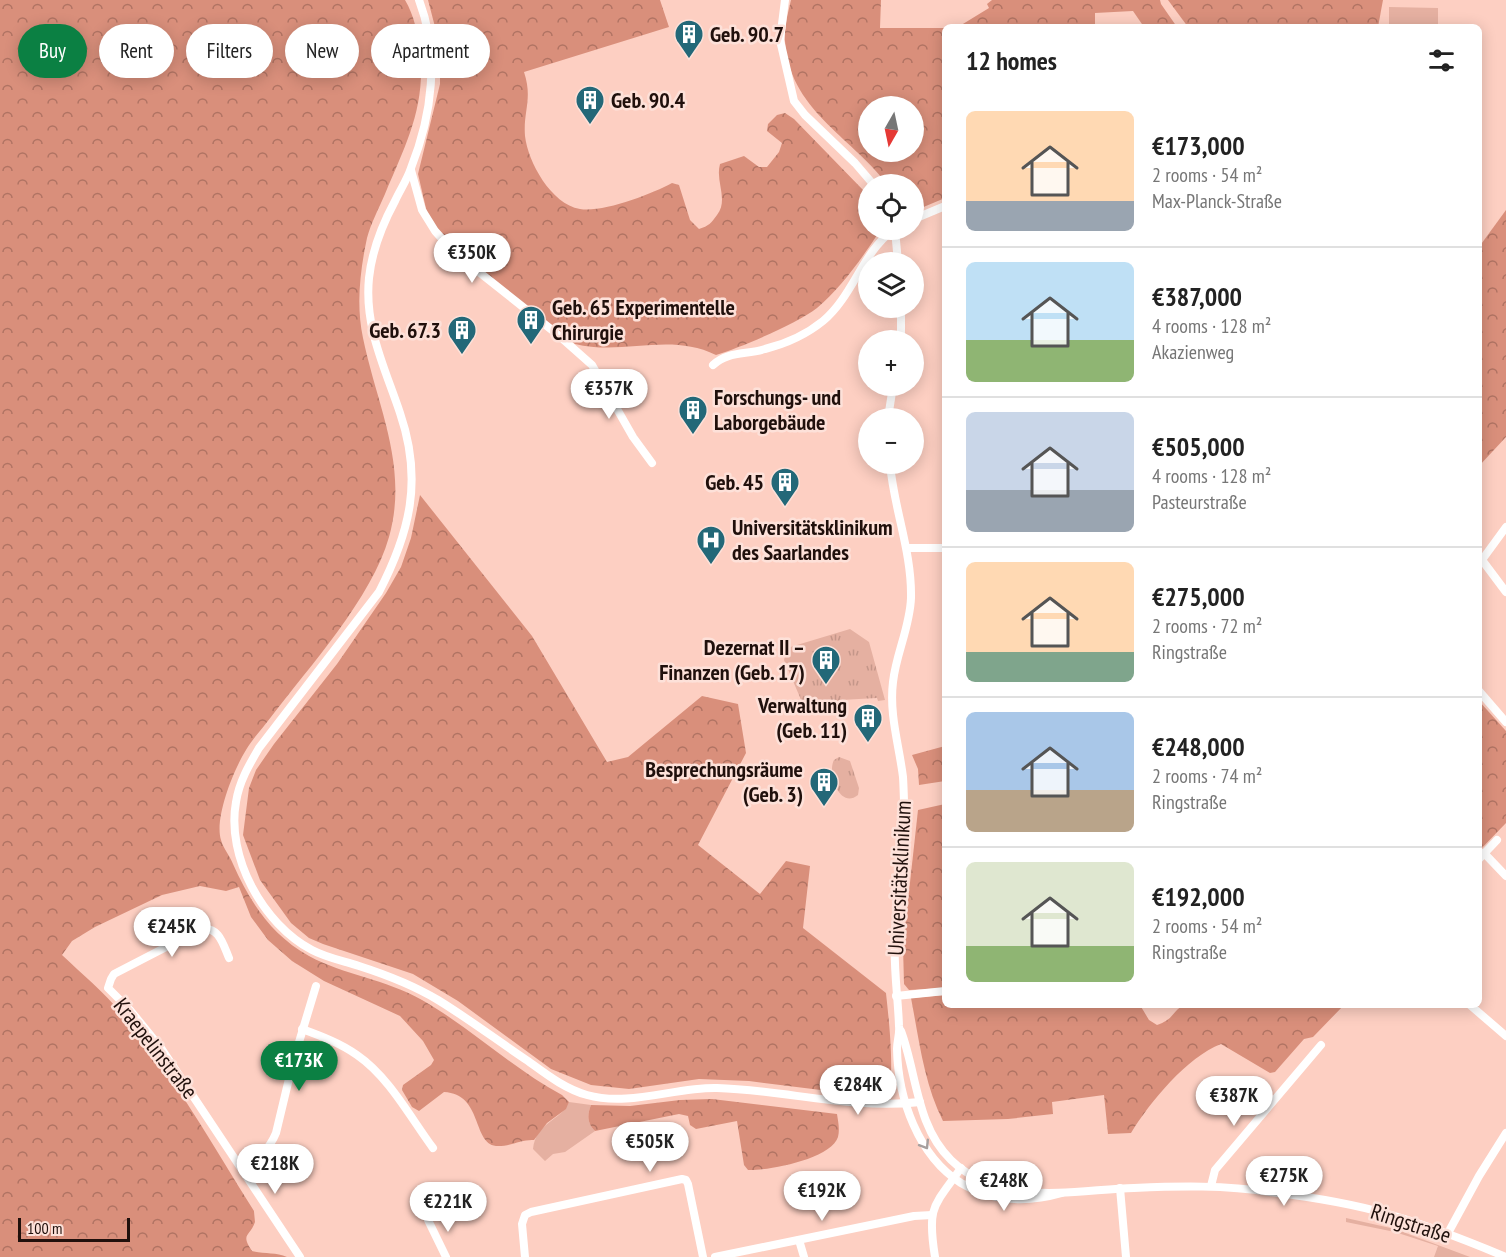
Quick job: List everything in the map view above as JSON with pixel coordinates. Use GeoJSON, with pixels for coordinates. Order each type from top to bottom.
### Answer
{"type":"FeatureCollection","features":[{"type":"Feature","properties":{"kind":"street"},"geometry":{"type":"LineString","coordinates":[[419,0],[430,48],[431,92],[427,117],[411,170],[378,238],[371,265],[369,296],[372,334],[401,415],[411,461],[410,508],[404,535],[393,565],[379,592],[259,748],[248,767],[236,801],[235,826],[237,844],[250,881],[274,919],[299,942],[329,957],[403,981],[427,993],[552,1078],[586,1095],[626,1098],[672,1091],[720,1089],[840,1102],[906,1104],[920,1102]]}},
{"type":"Feature","properties":{"kind":"street"},"geometry":{"type":"LineString","coordinates":[[785,0],[780,40],[794,101],[805,115],[864,174]]}},
{"type":"Feature","properties":{"kind":"street"},"geometry":{"type":"LineString","coordinates":[[411,170],[422,210],[435,231],[455,253],[557,334],[592,365],[633,437],[652,463]]}},
{"type":"Feature","properties":{"kind":"street"},"geometry":{"type":"LineString","coordinates":[[924,215],[942,207]]}},
{"type":"Feature","properties":{"kind":"street"},"geometry":{"type":"LineString","coordinates":[[713,365],[722,357],[765,350],[795,338],[825,319],[846,295],[881,240]]}},
{"type":"Feature","properties":{"kind":"street","name":"Universitätsklinikum"},"geometry":{"type":"LineString","coordinates":[[891,474],[907,548],[910,573],[910,605],[893,681],[892,697],[903,777],[905,829],[895,928],[899,1027]]}},
{"type":"Feature","properties":{"kind":"street"},"geometry":{"type":"LineString","coordinates":[[1482,559],[1506,528]]}},
{"type":"Feature","properties":{"kind":"street"},"geometry":{"type":"LineString","coordinates":[[907,548],[942,548]]}},
{"type":"Feature","properties":{"kind":"street"},"geometry":{"type":"LineString","coordinates":[[1482,564],[1506,592]]}},
{"type":"Feature","properties":{"kind":"street"},"geometry":{"type":"LineString","coordinates":[[1482,694],[1506,722]]}},
{"type":"Feature","properties":{"kind":"street"},"geometry":{"type":"LineString","coordinates":[[1497,840],[1482,856],[1506,876]]}},
{"type":"Feature","properties":{"kind":"street","name":"Kraepelinstraße"},"geometry":{"type":"LineString","coordinates":[[229,958],[218,934],[210,928],[201,929],[114,974],[108,988],[161,1048],[300,1257]]}},
{"type":"Feature","properties":{"kind":"street"},"geometry":{"type":"LineString","coordinates":[[243,1171],[271,1144],[280,1121],[289,1077],[316,986]]}},
{"type":"Feature","properties":{"kind":"street"},"geometry":{"type":"LineString","coordinates":[[896,996],[942,991]]}},
{"type":"Feature","properties":{"kind":"street"},"geometry":{"type":"LineString","coordinates":[[1473,1008],[1506,1036]]}},
{"type":"Feature","properties":{"kind":"street","name":"Ringstraße"},"geometry":{"type":"LineString","coordinates":[[899,1027],[897,1048],[906,1104],[924,1144],[938,1164],[969,1188],[1008,1200],[1041,1199],[1062,1193]]}},
{"type":"Feature","properties":{"kind":"street","name":"Ringstraße"},"geometry":{"type":"LineString","coordinates":[[899,1027],[907,1048],[927,1126],[942,1151],[961,1168],[981,1181],[1015,1191],[1062,1193],[1120,1188],[1211,1186],[1267,1191],[1334,1201],[1391,1215],[1448,1233],[1506,1257]]}},
{"type":"Feature","properties":{"kind":"street"},"geometry":{"type":"LineString","coordinates":[[302,1029],[339,1044],[372,1068],[433,1148]]}},
{"type":"Feature","properties":{"kind":"street"},"geometry":{"type":"LineString","coordinates":[[1211,1186],[1215,1170],[1321,1045]]}},
{"type":"Feature","properties":{"kind":"street"},"geometry":{"type":"LineString","coordinates":[[1448,1233],[1506,1133]]}},
{"type":"Feature","properties":{"kind":"street"},"geometry":{"type":"LineString","coordinates":[[935,1257],[932,1215],[938,1201],[961,1168]]}},
{"type":"Feature","properties":{"kind":"street"},"geometry":{"type":"LineString","coordinates":[[525,1257],[522,1224],[525,1215],[531,1212],[682,1179],[686,1180],[703,1257]]}},
{"type":"Feature","properties":{"kind":"street"},"geometry":{"type":"LineString","coordinates":[[1120,1188],[1126,1257]]}},
{"type":"Feature","properties":{"kind":"street"},"geometry":{"type":"LineString","coordinates":[[715,1257],[914,1216],[932,1215]]}},
{"type":"Feature","properties":{"kind":"street"},"geometry":{"type":"LineString","coordinates":[[428,1220],[446,1257]]}},
{"type":"Feature","properties":{"kind":"street"},"geometry":{"type":"LineString","coordinates":[[799,1240],[804,1257]]}},
{"type":"Feature","properties":{"kind":"green space"},"geometry":{"type":"Polygon","coordinates":[[[0,0],[405,0],[415,24],[371,24],[371,78],[421,78],[413,125],[367,238],[360,288],[363,338],[389,436],[393,461],[394,511],[389,537],[381,560],[354,608],[246,750],[226,794],[220,819],[221,840],[254,904],[273,928],[296,948],[336,968],[394,987],[422,1000],[569,1102],[566,1109],[547,1123],[534,1140],[501,1146],[488,1143],[471,1109],[456,1095],[444,1092],[419,1111],[412,1107],[402,1090],[403,1085],[431,1065],[434,1060],[423,1041],[400,1016],[324,981],[292,961],[268,940],[251,917],[239,887],[226,891],[200,886],[162,895],[95,927],[72,941],[62,955],[121,1013],[158,1060],[191,1110],[254,1211],[255,1222],[246,1238],[252,1251],[287,1257],[0,1257],[0,0]]]}},
{"type":"Feature","properties":{"kind":"green space"},"geometry":{"type":"Polygon","coordinates":[[[428,0],[660,0],[669,27],[524,72],[528,90],[525,127],[527,146],[536,169],[551,191],[569,205],[589,209],[614,205],[640,197],[672,183],[679,185],[690,220],[699,229],[705,227],[717,215],[722,203],[720,164],[744,156],[759,167],[767,167],[779,152],[782,143],[767,131],[768,124],[777,115],[785,113],[794,119],[858,185],[858,240],[874,240],[866,252],[858,252],[858,263],[834,292],[817,308],[783,328],[716,355],[681,345],[611,348],[575,344],[456,251],[428,217],[418,174],[440,78],[490,78],[490,24],[434,24],[428,0]]]}},
{"type":"Feature","properties":{"kind":"green space"},"geometry":{"type":"Polygon","coordinates":[[[791,0],[881,0],[880,28],[942,28],[942,199],[924,207],[924,174],[878,174],[867,162],[924,162],[924,96],[858,96],[858,153],[824,120],[797,85],[789,65],[785,36],[791,0]]]}},
{"type":"Feature","properties":{"kind":"green space"},"geometry":{"type":"Polygon","coordinates":[[[992,0],[1160,0],[1175,24],[1142,24],[1133,11],[1095,13],[1095,24],[963,24],[989,8],[987,4],[992,0]]]}},
{"type":"Feature","properties":{"kind":"green space"},"geometry":{"type":"Polygon","coordinates":[[[1168,0],[1383,0],[1379,24],[1186,24],[1168,0]]]}},
{"type":"Feature","properties":{"kind":"green space"},"geometry":{"type":"Polygon","coordinates":[[[1389,7],[1438,8],[1438,24],[1389,24],[1389,7]]]}},
{"type":"Feature","properties":{"kind":"green space"},"geometry":{"type":"Polygon","coordinates":[[[1506,210],[1506,437],[1482,463],[1482,243],[1506,210]]]}},
{"type":"Feature","properties":{"kind":"green space"},"geometry":{"type":"Polygon","coordinates":[[[420,495],[532,636],[607,762],[628,757],[702,696],[738,704],[746,753],[698,845],[760,894],[786,861],[810,866],[803,928],[886,993],[891,1060],[890,1085],[887,1093],[837,1092],[749,1081],[699,1079],[629,1089],[591,1085],[551,1069],[458,1001],[413,974],[323,944],[309,938],[291,923],[260,880],[243,835],[249,788],[256,770],[274,744],[337,664],[386,593],[401,567],[411,538],[420,495]]]}},
{"type":"Feature","properties":{"kind":"green space"},"geometry":{"type":"Polygon","coordinates":[[[850,629],[869,642],[885,700],[878,701],[877,698],[841,700],[805,709],[784,660],[787,648],[850,629]]]}},
{"type":"Feature","properties":{"kind":"green space"},"geometry":{"type":"Polygon","coordinates":[[[1482,704],[1506,731],[1506,823],[1482,848],[1482,704]]]}},
{"type":"Feature","properties":{"kind":"green space"},"geometry":{"type":"Polygon","coordinates":[[[942,747],[942,781],[919,785],[918,769],[912,755],[942,747]]]}},
{"type":"Feature","properties":{"kind":"green space"},"geometry":{"type":"Polygon","coordinates":[[[839,757],[850,761],[859,788],[858,795],[851,798],[845,798],[836,788],[832,766],[834,760],[839,757]]]}},
{"type":"Feature","properties":{"kind":"green space"},"geometry":{"type":"Polygon","coordinates":[[[942,805],[942,988],[909,990],[904,984],[903,946],[918,810],[942,805]]]}},
{"type":"Feature","properties":{"kind":"green space"},"geometry":{"type":"Polygon","coordinates":[[[942,995],[942,1008],[1142,1008],[1149,1020],[1157,1025],[1167,1020],[1180,1008],[1341,1008],[1313,1037],[1304,1039],[1275,1072],[1270,1073],[1221,1044],[1208,1050],[1170,1082],[1131,1133],[1108,1134],[1104,1095],[1052,1102],[1053,1114],[1008,1119],[943,1121],[927,1077],[911,998],[942,995]]]}},
{"type":"Feature","properties":{"kind":"green space"},"geometry":{"type":"Polygon","coordinates":[[[712,1099],[837,1114],[838,1137],[833,1145],[824,1152],[812,1157],[783,1166],[748,1170],[744,1165],[737,1121],[696,1129],[690,1125],[688,1116],[679,1114],[595,1131],[588,1119],[591,1105],[630,1106],[712,1099]]]}},
{"type":"Feature","properties":{"kind":"green space"},"geometry":{"type":"Polygon","coordinates":[[[569,1102],[591,1105],[588,1119],[595,1131],[565,1152],[553,1154],[545,1161],[533,1149],[535,1140],[544,1127],[560,1114],[569,1102]]]}},
{"type":"Feature","properties":{"kind":"green space"},"geometry":{"type":"Polygon","coordinates":[[[1346,1218],[1395,1229],[1470,1257],[1434,1257],[1438,1246],[1395,1232],[1346,1222],[1346,1218]]]}},
{"type":"Feature","properties":{"kind":"place","name":"Geb. 90.7"},"geometry":{"type":"Point","coordinates":[689,60]}},
{"type":"Feature","properties":{"kind":"place","name":"Geb. 90.4"},"geometry":{"type":"Point","coordinates":[590,126]}},
{"type":"Feature","properties":{"kind":"place","name":"Geb. 65 Experimentelle Chirurgie"},"geometry":{"type":"Point","coordinates":[531,346]}},
{"type":"Feature","properties":{"kind":"place","name":"Geb. 67.3"},"geometry":{"type":"Point","coordinates":[462,356]}},
{"type":"Feature","properties":{"kind":"place","name":"Forschungs- und Laborgebäude"},"geometry":{"type":"Point","coordinates":[693,436]}},
{"type":"Feature","properties":{"kind":"place","name":"Geb. 45"},"geometry":{"type":"Point","coordinates":[785,508]}},
{"type":"Feature","properties":{"kind":"place","name":"Universitätsklinikum des Saarlandes"},"geometry":{"type":"Point","coordinates":[711,566]}},
{"type":"Feature","properties":{"kind":"place","name":"Dezernat II – Finanzen (Geb. 17)"},"geometry":{"type":"Point","coordinates":[826,686]}},
{"type":"Feature","properties":{"kind":"place","name":"Verwaltung (Geb. 11)"},"geometry":{"type":"Point","coordinates":[868,744]}},
{"type":"Feature","properties":{"kind":"place","name":"Besprechungsräume (Geb. 3)"},"geometry":{"type":"Point","coordinates":[824,808]}}]}
